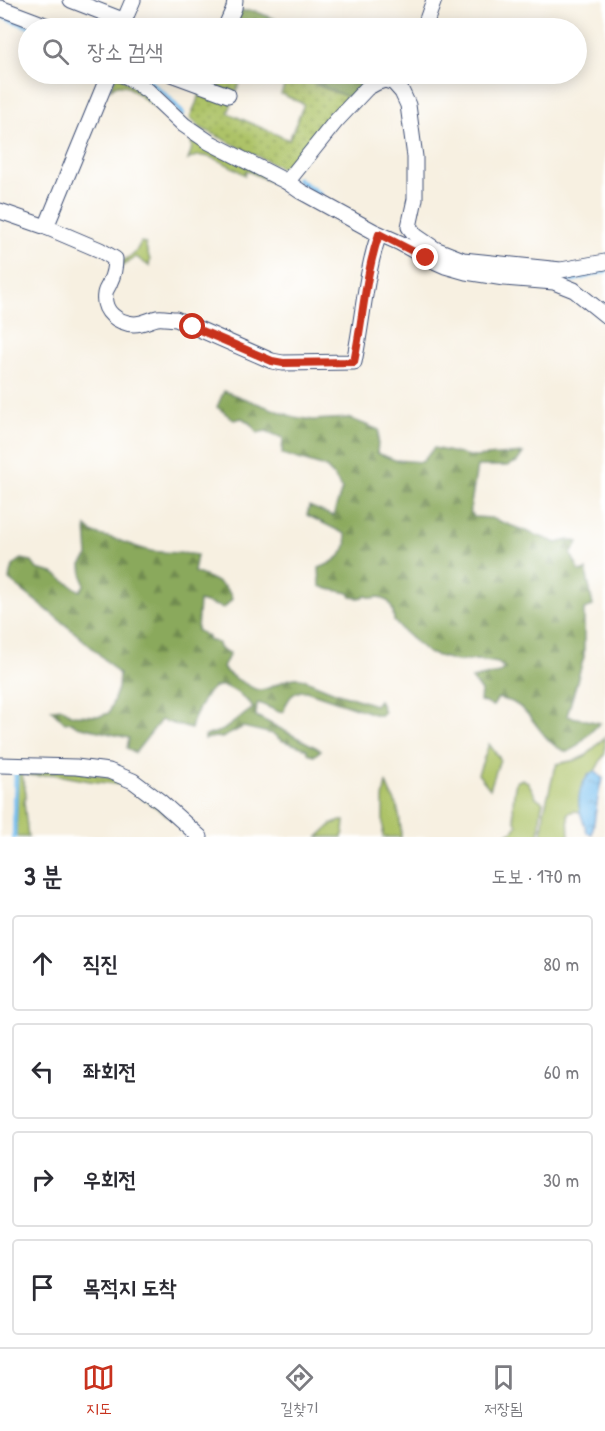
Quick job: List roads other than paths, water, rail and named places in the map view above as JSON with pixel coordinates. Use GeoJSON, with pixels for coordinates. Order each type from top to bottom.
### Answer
{"type":"FeatureCollection","features":[{"type":"Feature","properties":{"kind":"street"},"geometry":{"type":"LineString","coordinates":[[71,0],[108,18]]}},
{"type":"Feature","properties":{"kind":"street"},"geometry":{"type":"LineString","coordinates":[[126,18],[134,0]]}},
{"type":"Feature","properties":{"kind":"street"},"geometry":{"type":"LineString","coordinates":[[230,18],[235,0]]}},
{"type":"Feature","properties":{"kind":"street"},"geometry":{"type":"LineString","coordinates":[[428,18],[434,0]]}},
{"type":"Feature","properties":{"kind":"street"},"geometry":{"type":"LineString","coordinates":[[0,8],[26,18]]}},
{"type":"Feature","properties":{"kind":"street"},"geometry":{"type":"LineString","coordinates":[[45,227],[105,84]]}},
{"type":"Feature","properties":{"kind":"street"},"geometry":{"type":"LineString","coordinates":[[138,84],[184,125],[209,142],[287,182],[379,234],[445,266],[466,272],[554,282],[574,290],[605,315]]}},
{"type":"Feature","properties":{"kind":"street"},"geometry":{"type":"LineString","coordinates":[[202,84],[228,95]]}},
{"type":"Feature","properties":{"kind":"street"},"geometry":{"type":"LineString","coordinates":[[287,182],[336,121],[367,88],[374,84]]}},
{"type":"Feature","properties":{"kind":"street"},"geometry":{"type":"LineString","coordinates":[[395,84],[408,105],[415,157],[415,199],[409,227],[416,236],[435,249],[464,260],[561,270],[605,262]]}},
{"type":"Feature","properties":{"kind":"street"},"geometry":{"type":"LineString","coordinates":[[0,211],[45,227],[100,250],[115,259],[111,280],[105,294],[106,309],[114,318],[134,324],[146,323],[159,318],[176,319],[272,361],[283,363],[354,362],[372,254],[379,234]]}},
{"type":"Feature","properties":{"kind":"street"},"geometry":{"type":"LineString","coordinates":[[0,765],[76,767],[109,771],[133,781],[161,802],[200,837]]}},
{"type":"Feature","properties":{"kind":"water"},"geometry":{"type":"Polygon","coordinates":[[[595,771],[603,779],[592,834],[587,833],[579,800],[584,781],[595,771]]]}},
{"type":"Feature","properties":{"kind":"waterway"},"geometry":{"type":"LineString","coordinates":[[4,17],[18,22]]}},
{"type":"Feature","properties":{"kind":"waterway"},"geometry":{"type":"LineString","coordinates":[[152,84],[183,114]]}},
{"type":"Feature","properties":{"kind":"waterway"},"geometry":{"type":"LineString","coordinates":[[297,179],[320,194]]}},
{"type":"Feature","properties":{"kind":"waterway"},"geometry":{"type":"LineString","coordinates":[[570,281],[605,271]]}},
{"type":"Feature","properties":{"kind":"waterway"},"geometry":{"type":"LineString","coordinates":[[12,772],[16,772],[14,837]]}}]}
